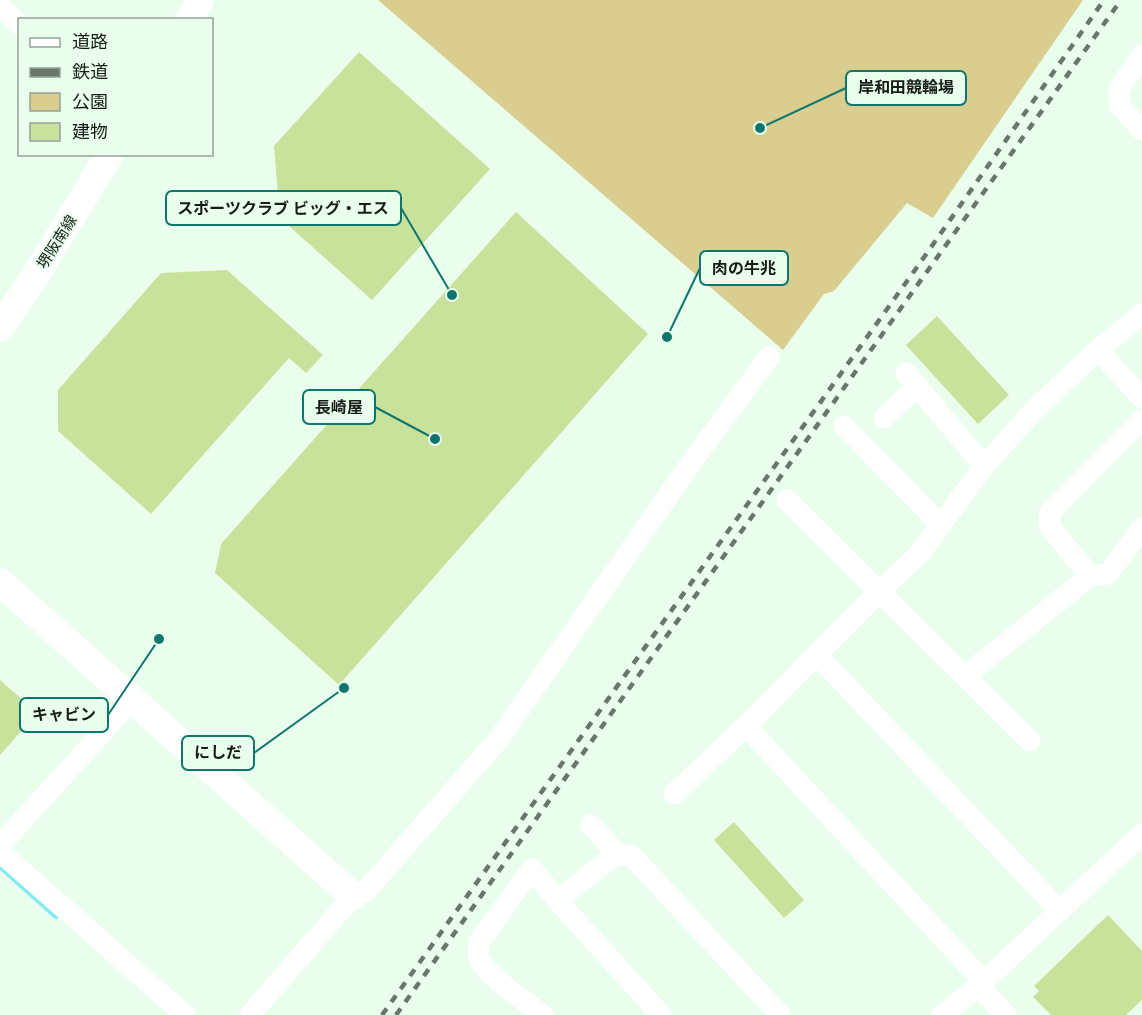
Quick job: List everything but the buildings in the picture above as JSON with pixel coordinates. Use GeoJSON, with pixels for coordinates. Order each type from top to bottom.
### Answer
{"type":"FeatureCollection","features":[{"type":"Feature","properties":{"kind":"street"},"geometry":{"type":"LineString","coordinates":[[190,18],[200,0]]}},
{"type":"Feature","properties":{"kind":"street"},"geometry":{"type":"LineString","coordinates":[[0,6],[18,23]]}},
{"type":"Feature","properties":{"kind":"street"},"geometry":{"type":"LineString","coordinates":[[1142,55],[1119,89],[1120,106],[1142,130]]}},
{"type":"Feature","properties":{"kind":"street","name":"堺阪南線"},"geometry":{"type":"LineString","coordinates":[[0,328],[34,278],[109,156]]}},
{"type":"Feature","properties":{"kind":"street"},"geometry":{"type":"LineString","coordinates":[[674,794],[746,726],[920,553],[984,466],[1034,410],[1098,350],[1142,314]]}},
{"type":"Feature","properties":{"kind":"street"},"geometry":{"type":"LineString","coordinates":[[1098,350],[1142,398]]}},
{"type":"Feature","properties":{"kind":"street"},"geometry":{"type":"LineString","coordinates":[[250,1015],[353,896],[366,891],[498,740],[691,463],[769,357]]}},
{"type":"Feature","properties":{"kind":"street"},"geometry":{"type":"LineString","coordinates":[[884,418],[912,379],[984,466]]}},
{"type":"Feature","properties":{"kind":"street"},"geometry":{"type":"LineString","coordinates":[[1090,576],[1049,526],[1050,512],[1142,420]]}},
{"type":"Feature","properties":{"kind":"street"},"geometry":{"type":"LineString","coordinates":[[844,426],[940,524]]}},
{"type":"Feature","properties":{"kind":"street"},"geometry":{"type":"LineString","coordinates":[[787,500],[878,593],[1030,741]]}},
{"type":"Feature","properties":{"kind":"street"},"geometry":{"type":"LineString","coordinates":[[965,676],[1090,576],[1108,574],[1142,528]]}},
{"type":"Feature","properties":{"kind":"street"},"geometry":{"type":"LineString","coordinates":[[0,582],[353,896]]}},
{"type":"Feature","properties":{"kind":"street"},"geometry":{"type":"LineString","coordinates":[[817,655],[1060,911]]}},
{"type":"Feature","properties":{"kind":"street"},"geometry":{"type":"LineString","coordinates":[[0,845],[132,700]]}},
{"type":"Feature","properties":{"kind":"street"},"geometry":{"type":"LineString","coordinates":[[746,726],[981,984],[1006,1015]]}},
{"type":"Feature","properties":{"kind":"street"},"geometry":{"type":"LineString","coordinates":[[591,825],[617,854],[632,856],[780,1015]]}},
{"type":"Feature","properties":{"kind":"street"},"geometry":{"type":"LineString","coordinates":[[942,1015],[981,984],[1142,834]]}},
{"type":"Feature","properties":{"kind":"street"},"geometry":{"type":"LineString","coordinates":[[0,852],[185,1015]]}},
{"type":"Feature","properties":{"kind":"street"},"geometry":{"type":"LineString","coordinates":[[556,900],[617,854]]}},
{"type":"Feature","properties":{"kind":"street"},"geometry":{"type":"LineString","coordinates":[[543,1015],[480,962],[478,949],[479,942],[532,870],[556,900],[661,1015]]}},
{"type":"Feature","properties":{"kind":"green space"},"geometry":{"type":"Polygon","coordinates":[[[378,0],[1083,0],[933,218],[907,203],[834,291],[824,294],[783,350],[378,0]]]}},
{"type":"Feature","properties":{"kind":"waterway"},"geometry":{"type":"LineString","coordinates":[[0,866],[56,916]]}},
{"type":"Feature","properties":{"kind":"railway"},"geometry":{"type":"LineString","coordinates":[[382,1015],[920,263],[1104,0]]}},
{"type":"Feature","properties":{"kind":"railway"},"geometry":{"type":"LineString","coordinates":[[396,1015],[1121,0]]}},
{"type":"Feature","properties":{"kind":"place","name":"岸和田競輪場"},"geometry":{"type":"Point","coordinates":[760,128]}},
{"type":"Feature","properties":{"kind":"place","name":"スポーツクラブ ビッグ・エス"},"geometry":{"type":"Point","coordinates":[452,295]}},
{"type":"Feature","properties":{"kind":"place","name":"肉の牛兆"},"geometry":{"type":"Point","coordinates":[667,337]}},
{"type":"Feature","properties":{"kind":"place","name":"長崎屋"},"geometry":{"type":"Point","coordinates":[435,439]}},
{"type":"Feature","properties":{"kind":"place","name":"キャビン"},"geometry":{"type":"Point","coordinates":[159,639]}},
{"type":"Feature","properties":{"kind":"place","name":"にしだ"},"geometry":{"type":"Point","coordinates":[344,688]}}]}
